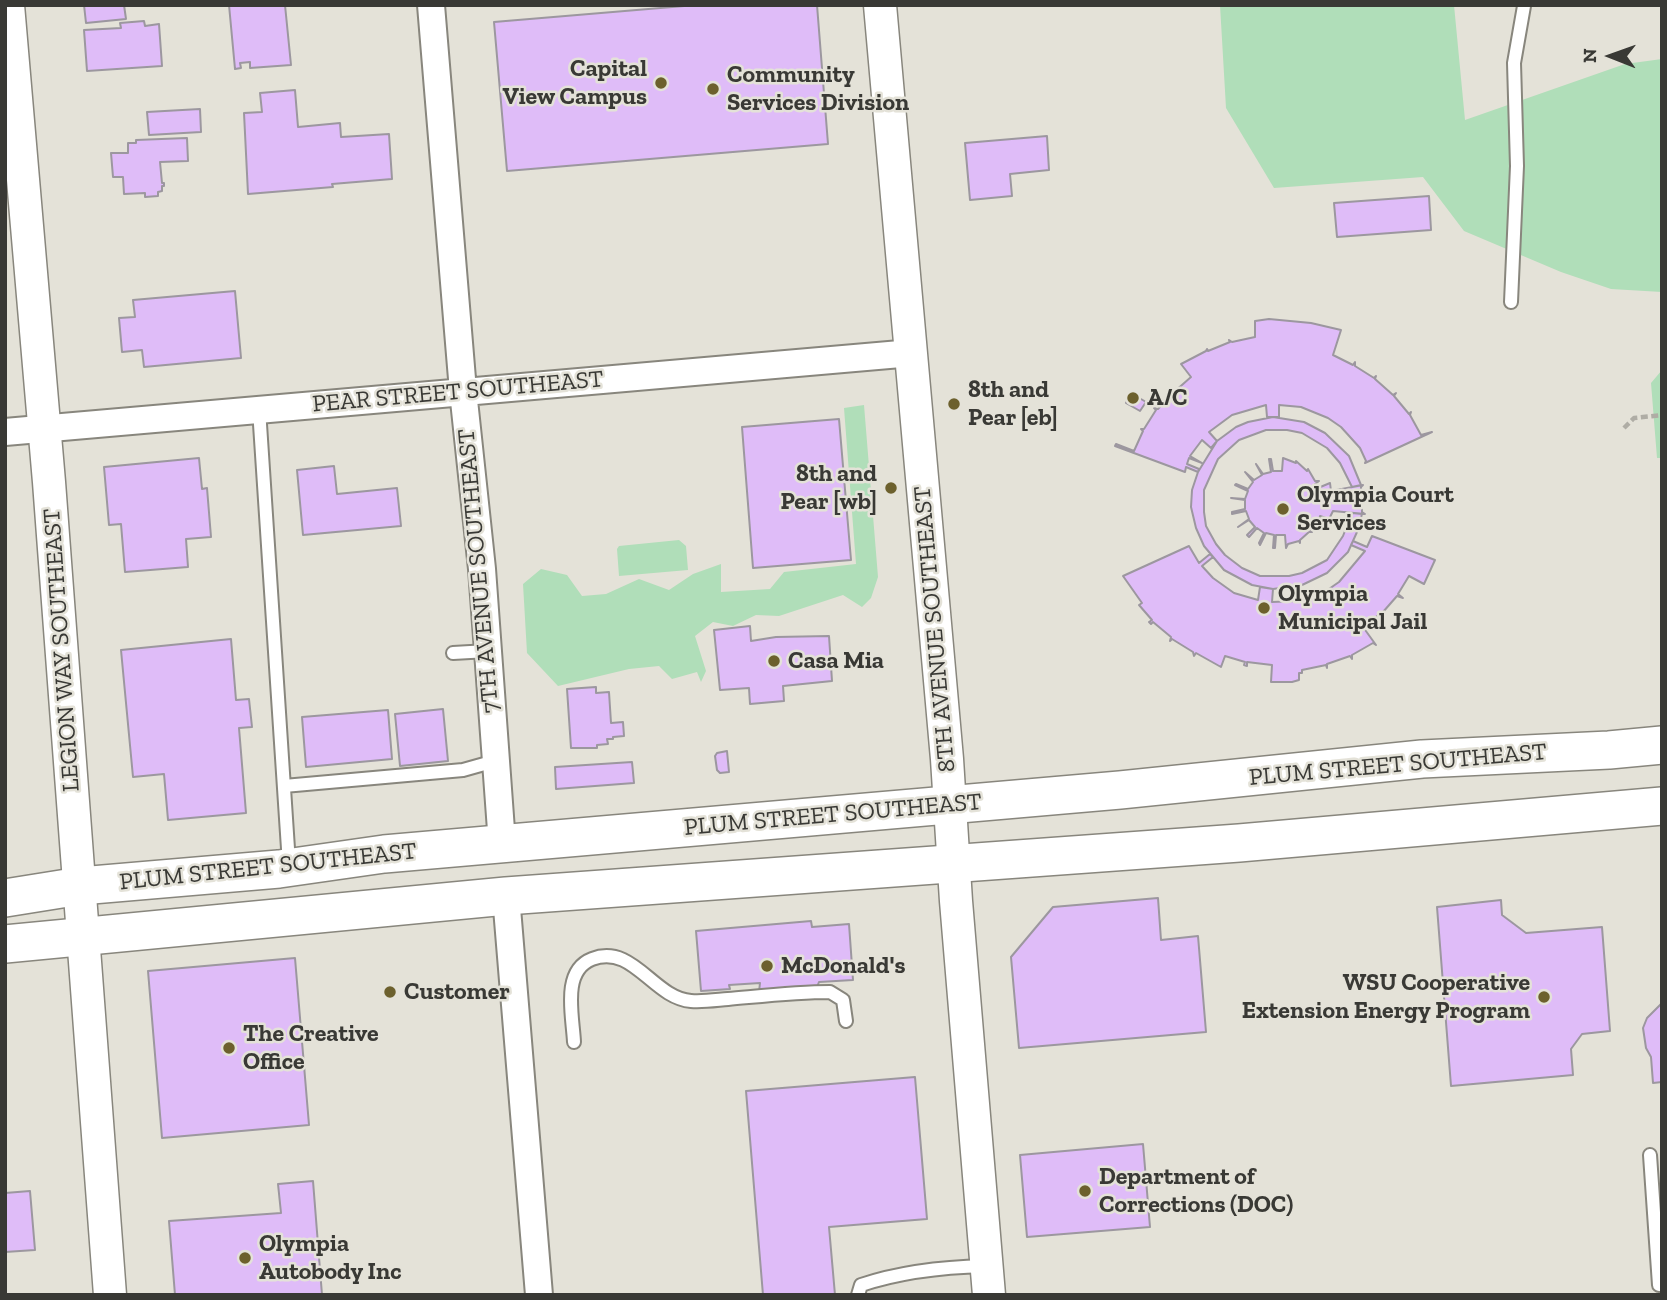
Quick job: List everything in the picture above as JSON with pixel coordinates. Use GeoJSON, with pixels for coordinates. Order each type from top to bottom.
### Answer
{"type":"FeatureCollection","features":[{"type":"Feature","properties":{"kind":"main road","name":"PLUM STREET SOUTHEAST"},"geometry":{"type":"LineString","coordinates":[[5,898],[80,886],[289,868],[384,854],[1119,790],[1422,759],[1662,745]]}},
{"type":"Feature","properties":{"kind":"main road","name":"PLUM STREET SOUTHEAST"},"geometry":{"type":"LineString","coordinates":[[5,944],[506,896],[1239,843],[1662,806]]}},
{"type":"Feature","properties":{"kind":"street","name":"LEGION WAY SOUTHEAST"},"geometry":{"type":"LineString","coordinates":[[8,5],[44,428],[110,1295]]}},
{"type":"Feature","properties":{"kind":"street","name":"7TH AVENUE SOUTHEAST"},"geometry":{"type":"LineString","coordinates":[[431,5],[463,391],[482,569],[502,844]]}},
{"type":"Feature","properties":{"kind":"street","name":"8TH AVENUE SOUTHEAST"},"geometry":{"type":"LineString","coordinates":[[880,5],[912,353],[988,1280]]}},
{"type":"Feature","properties":{"kind":"street","name":"PEAR STREET SOUTHEAST"},"geometry":{"type":"LineString","coordinates":[[5,432],[912,353]]}},
{"type":"Feature","properties":{"kind":"street"},"geometry":{"type":"LineString","coordinates":[[506,896],[539,1295]]}},
{"type":"Feature","properties":{"kind":"lane"},"geometry":{"type":"LineString","coordinates":[[1511,302],[1517,166],[1514,63],[1523,5],[1529,5]]}},
{"type":"Feature","properties":{"kind":"lane"},"geometry":{"type":"LineString","coordinates":[[259,409],[289,868]]}},
{"type":"Feature","properties":{"kind":"lane"},"geometry":{"type":"LineString","coordinates":[[453,653],[488,651]]}},
{"type":"Feature","properties":{"kind":"lane"},"geometry":{"type":"LineString","coordinates":[[284,786],[463,771],[495,761]]}},
{"type":"Feature","properties":{"kind":"lane"},"geometry":{"type":"LineString","coordinates":[[574,1042],[571,990],[576,974],[583,963],[608,956],[632,964],[670,995],[692,1002],[830,992],[843,1000],[846,1021]]}},
{"type":"Feature","properties":{"kind":"lane"},"geometry":{"type":"LineString","coordinates":[[1650,1155],[1659,1284]]}},
{"type":"Feature","properties":{"kind":"lane"},"geometry":{"type":"LineString","coordinates":[[858,1295],[861,1285],[880,1279],[955,1267],[988,1280]]}},
{"type":"Feature","properties":{"kind":"path"},"geometry":{"type":"LineString","coordinates":[[1624,428],[1634,418],[1662,415]]}},
{"type":"Feature","properties":{"kind":"green space"},"geometry":{"type":"Polygon","coordinates":[[[1220,5],[1454,5],[1465,120],[1625,64],[1662,59],[1662,292],[1611,289],[1561,272],[1464,231],[1423,177],[1274,188],[1226,108],[1220,5]]]}},
{"type":"Feature","properties":{"kind":"green space"},"geometry":{"type":"Polygon","coordinates":[[[1662,370],[1662,458],[1657,458],[1651,383],[1662,370]]]}},
{"type":"Feature","properties":{"kind":"green space"},"geometry":{"type":"Polygon","coordinates":[[[864,405],[878,577],[871,598],[862,607],[843,595],[779,616],[756,615],[733,626],[713,622],[695,636],[706,671],[701,682],[697,672],[672,679],[659,666],[629,669],[558,686],[527,653],[523,584],[541,569],[567,575],[582,596],[606,594],[639,579],[669,590],[693,574],[721,564],[721,592],[770,589],[784,572],[856,564],[844,408],[864,405]]]}},
{"type":"Feature","properties":{"kind":"green space"},"geometry":{"type":"Polygon","coordinates":[[[679,540],[686,546],[688,570],[619,576],[619,546],[679,540]]]}},
{"type":"Feature","properties":{"kind":"building"},"geometry":{"type":"Polygon","coordinates":[[[84,5],[124,5],[126,19],[86,23],[84,5]]]}},
{"type":"Feature","properties":{"kind":"building"},"geometry":{"type":"Polygon","coordinates":[[[229,5],[285,5],[291,65],[250,68],[250,62],[240,63],[241,68],[235,69],[229,5]]]}},
{"type":"Feature","properties":{"kind":"building","name":"Capital View Campus"},"geometry":{"type":"Polygon","coordinates":[[[696,5],[817,5],[828,144],[507,171],[494,22],[696,5]]]}},
{"type":"Feature","properties":{"kind":"building"},"geometry":{"type":"Polygon","coordinates":[[[144,21],[145,26],[159,24],[162,66],[87,71],[84,30],[121,28],[120,23],[144,21]]]}},
{"type":"Feature","properties":{"kind":"building"},"geometry":{"type":"Polygon","coordinates":[[[295,90],[298,127],[340,123],[341,137],[389,134],[392,179],[248,194],[244,113],[262,112],[260,93],[295,90]]]}},
{"type":"Feature","properties":{"kind":"building"},"geometry":{"type":"Polygon","coordinates":[[[200,109],[201,132],[149,135],[147,112],[200,109]]]}},
{"type":"Feature","properties":{"kind":"building"},"geometry":{"type":"Polygon","coordinates":[[[1047,136],[1049,170],[1010,174],[1012,196],[970,200],[965,143],[1047,136]]]}},
{"type":"Feature","properties":{"kind":"building"},"geometry":{"type":"Polygon","coordinates":[[[187,138],[188,161],[160,162],[164,186],[158,196],[145,197],[145,193],[124,194],[123,177],[113,177],[111,153],[128,153],[128,143],[136,143],[136,140],[187,138]]]}},
{"type":"Feature","properties":{"kind":"building"},"geometry":{"type":"Polygon","coordinates":[[[1429,196],[1431,230],[1337,237],[1334,203],[1429,196]]]}},
{"type":"Feature","properties":{"kind":"building"},"geometry":{"type":"Polygon","coordinates":[[[235,291],[241,358],[144,367],[142,350],[122,352],[119,318],[135,317],[133,300],[235,291]]]}},
{"type":"Feature","properties":{"kind":"building"},"geometry":{"type":"Polygon","coordinates":[[[1269,319],[1311,323],[1341,330],[1333,355],[1353,365],[1355,362],[1355,366],[1374,378],[1376,376],[1375,379],[1393,395],[1396,393],[1394,396],[1409,414],[1411,412],[1410,415],[1421,435],[1432,432],[1365,463],[1360,448],[1341,427],[1328,418],[1301,407],[1279,405],[1279,417],[1267,417],[1266,405],[1232,415],[1209,432],[1217,441],[1211,448],[1202,440],[1190,456],[1202,463],[1189,458],[1187,464],[1199,469],[1198,472],[1186,467],[1185,472],[1115,446],[1116,444],[1134,451],[1143,431],[1141,429],[1144,429],[1156,410],[1154,408],[1158,409],[1172,393],[1170,391],[1174,392],[1191,377],[1181,364],[1207,349],[1208,351],[1230,342],[1229,340],[1232,342],[1255,337],[1255,321],[1269,319]]]}},
{"type":"Feature","properties":{"kind":"building","name":"A/C"},"geometry":{"type":"Polygon","coordinates":[[[1131,393],[1146,402],[1140,411],[1126,403],[1131,393]]]}},
{"type":"Feature","properties":{"kind":"building"},"geometry":{"type":"Polygon","coordinates":[[[1273,417],[1304,422],[1325,433],[1349,456],[1361,485],[1352,487],[1340,463],[1327,448],[1302,433],[1266,430],[1239,440],[1218,459],[1204,490],[1206,526],[1225,555],[1242,568],[1260,576],[1302,573],[1327,560],[1343,536],[1352,513],[1362,514],[1348,552],[1327,573],[1302,585],[1273,589],[1252,585],[1224,570],[1204,546],[1191,507],[1192,490],[1198,472],[1217,441],[1236,427],[1273,417]]]}},
{"type":"Feature","properties":{"kind":"building"},"geometry":{"type":"Polygon","coordinates":[[[839,419],[851,560],[753,568],[742,427],[839,419]]]}},
{"type":"Feature","properties":{"kind":"building"},"geometry":{"type":"Polygon","coordinates":[[[199,458],[202,489],[207,488],[211,537],[186,539],[188,567],[125,572],[121,524],[109,525],[104,467],[199,458]]]}},
{"type":"Feature","properties":{"kind":"building"},"geometry":{"type":"Polygon","coordinates":[[[1283,458],[1296,461],[1307,471],[1308,469],[1315,481],[1319,481],[1315,484],[1318,488],[1330,483],[1331,491],[1363,485],[1362,512],[1365,514],[1333,511],[1329,519],[1320,516],[1319,523],[1317,522],[1310,531],[1312,532],[1300,540],[1300,543],[1288,544],[1286,548],[1285,535],[1276,535],[1273,548],[1274,535],[1266,533],[1260,545],[1264,533],[1257,528],[1249,537],[1247,535],[1255,527],[1249,520],[1238,527],[1249,519],[1246,511],[1232,514],[1245,509],[1245,500],[1231,498],[1245,499],[1248,491],[1235,485],[1248,489],[1253,482],[1245,472],[1254,480],[1262,475],[1256,464],[1263,474],[1271,472],[1269,459],[1273,471],[1282,471],[1283,458]]]}},
{"type":"Feature","properties":{"kind":"building"},"geometry":{"type":"Polygon","coordinates":[[[334,466],[337,494],[397,488],[401,526],[303,535],[297,470],[334,466]]]}},
{"type":"Feature","properties":{"kind":"building","name":"Olympia Municipal Jail"},"geometry":{"type":"Polygon","coordinates":[[[1372,536],[1435,560],[1424,584],[1409,576],[1398,594],[1403,598],[1397,596],[1383,612],[1385,617],[1381,613],[1363,627],[1376,645],[1373,643],[1352,655],[1352,659],[1350,656],[1327,664],[1327,668],[1326,665],[1302,670],[1299,680],[1292,682],[1271,682],[1272,665],[1247,662],[1247,666],[1244,665],[1245,662],[1225,656],[1221,667],[1196,653],[1194,656],[1193,652],[1172,639],[1170,641],[1171,637],[1153,622],[1149,622],[1152,620],[1139,605],[1142,603],[1123,576],[1189,546],[1199,563],[1210,554],[1213,557],[1202,566],[1234,593],[1258,600],[1260,587],[1273,589],[1272,602],[1296,601],[1326,591],[1339,582],[1365,551],[1351,545],[1353,541],[1367,547],[1372,536]]]}},
{"type":"Feature","properties":{"kind":"building","name":"Casa Mia"},"geometry":{"type":"Polygon","coordinates":[[[750,626],[751,641],[776,637],[829,636],[832,681],[783,686],[784,701],[750,704],[749,688],[720,690],[714,630],[750,626]]]}},
{"type":"Feature","properties":{"kind":"building"},"geometry":{"type":"Polygon","coordinates":[[[231,639],[236,700],[249,699],[252,727],[239,728],[246,813],[168,820],[164,774],[133,777],[121,650],[231,639]]]}},
{"type":"Feature","properties":{"kind":"building"},"geometry":{"type":"Polygon","coordinates":[[[596,687],[596,693],[609,692],[611,723],[623,722],[624,736],[607,739],[608,744],[597,745],[597,748],[571,748],[567,689],[596,687]]]}},
{"type":"Feature","properties":{"kind":"building"},"geometry":{"type":"Polygon","coordinates":[[[443,709],[448,761],[400,766],[395,714],[443,709]]]}},
{"type":"Feature","properties":{"kind":"building"},"geometry":{"type":"Polygon","coordinates":[[[388,710],[392,759],[306,767],[302,717],[388,710]]]}},
{"type":"Feature","properties":{"kind":"building"},"geometry":{"type":"Polygon","coordinates":[[[727,751],[729,772],[720,773],[715,756],[727,751]]]}},
{"type":"Feature","properties":{"kind":"building"},"geometry":{"type":"Polygon","coordinates":[[[632,762],[634,783],[556,789],[555,767],[632,762]]]}},
{"type":"Feature","properties":{"kind":"building"},"geometry":{"type":"Polygon","coordinates":[[[1158,898],[1161,940],[1198,936],[1206,1032],[1019,1048],[1011,957],[1053,907],[1158,898]]]}},
{"type":"Feature","properties":{"kind":"building"},"geometry":{"type":"Polygon","coordinates":[[[1501,900],[1502,915],[1526,933],[1602,927],[1610,1031],[1582,1034],[1571,1049],[1573,1075],[1451,1086],[1437,907],[1501,900]]]}},
{"type":"Feature","properties":{"kind":"building"},"geometry":{"type":"Polygon","coordinates":[[[811,921],[812,927],[849,924],[853,980],[819,982],[817,987],[759,992],[760,983],[729,985],[730,989],[701,991],[696,931],[811,921]]]}},
{"type":"Feature","properties":{"kind":"building","name":"The Creative Office"},"geometry":{"type":"Polygon","coordinates":[[[295,958],[309,1125],[162,1138],[148,971],[295,958]]]}},
{"type":"Feature","properties":{"kind":"building"},"geometry":{"type":"Polygon","coordinates":[[[1662,1003],[1662,1082],[1653,1083],[1651,1057],[1646,1048],[1643,1028],[1647,1018],[1662,1003]]]}},
{"type":"Feature","properties":{"kind":"building"},"geometry":{"type":"Polygon","coordinates":[[[915,1077],[927,1219],[829,1227],[835,1295],[763,1295],[746,1091],[915,1077]]]}},
{"type":"Feature","properties":{"kind":"building","name":"Department of Corrections (DOC)"},"geometry":{"type":"Polygon","coordinates":[[[1143,1144],[1150,1227],[1027,1237],[1020,1155],[1143,1144]]]}},
{"type":"Feature","properties":{"kind":"building","name":"Olympia Autobody Inc"},"geometry":{"type":"Polygon","coordinates":[[[313,1181],[322,1295],[175,1295],[169,1221],[281,1213],[278,1184],[313,1181]]]}},
{"type":"Feature","properties":{"kind":"building"},"geometry":{"type":"Polygon","coordinates":[[[30,1191],[35,1250],[5,1252],[5,1193],[30,1191]]]}},
{"type":"Feature","properties":{"kind":"place","name":"Capital View Campus"},"geometry":{"type":"Point","coordinates":[661,83]}},
{"type":"Feature","properties":{"kind":"place","name":"Community Services Division"},"geometry":{"type":"Point","coordinates":[713,89]}},
{"type":"Feature","properties":{"kind":"place","name":"A/C"},"geometry":{"type":"Point","coordinates":[1133,398]}},
{"type":"Feature","properties":{"kind":"place","name":"8th and Pear [eb]"},"geometry":{"type":"Point","coordinates":[954,404]}},
{"type":"Feature","properties":{"kind":"place","name":"8th and Pear [wb]"},"geometry":{"type":"Point","coordinates":[891,488]}},
{"type":"Feature","properties":{"kind":"place","name":"Olympia Court Services"},"geometry":{"type":"Point","coordinates":[1283,509]}},
{"type":"Feature","properties":{"kind":"place","name":"Olympia Municipal Jail"},"geometry":{"type":"Point","coordinates":[1264,608]}},
{"type":"Feature","properties":{"kind":"place","name":"Casa Mia"},"geometry":{"type":"Point","coordinates":[774,661]}},
{"type":"Feature","properties":{"kind":"place","name":"McDonald's"},"geometry":{"type":"Point","coordinates":[767,966]}},
{"type":"Feature","properties":{"kind":"place","name":"Customer"},"geometry":{"type":"Point","coordinates":[390,992]}},
{"type":"Feature","properties":{"kind":"place","name":"WSU Cooperative Extension Energy Program"},"geometry":{"type":"Point","coordinates":[1544,997]}},
{"type":"Feature","properties":{"kind":"place","name":"The Creative Office"},"geometry":{"type":"Point","coordinates":[229,1048]}},
{"type":"Feature","properties":{"kind":"place","name":"Department of Corrections (DOC)"},"geometry":{"type":"Point","coordinates":[1085,1191]}},
{"type":"Feature","properties":{"kind":"place","name":"Olympia Autobody Inc"},"geometry":{"type":"Point","coordinates":[245,1258]}}]}
